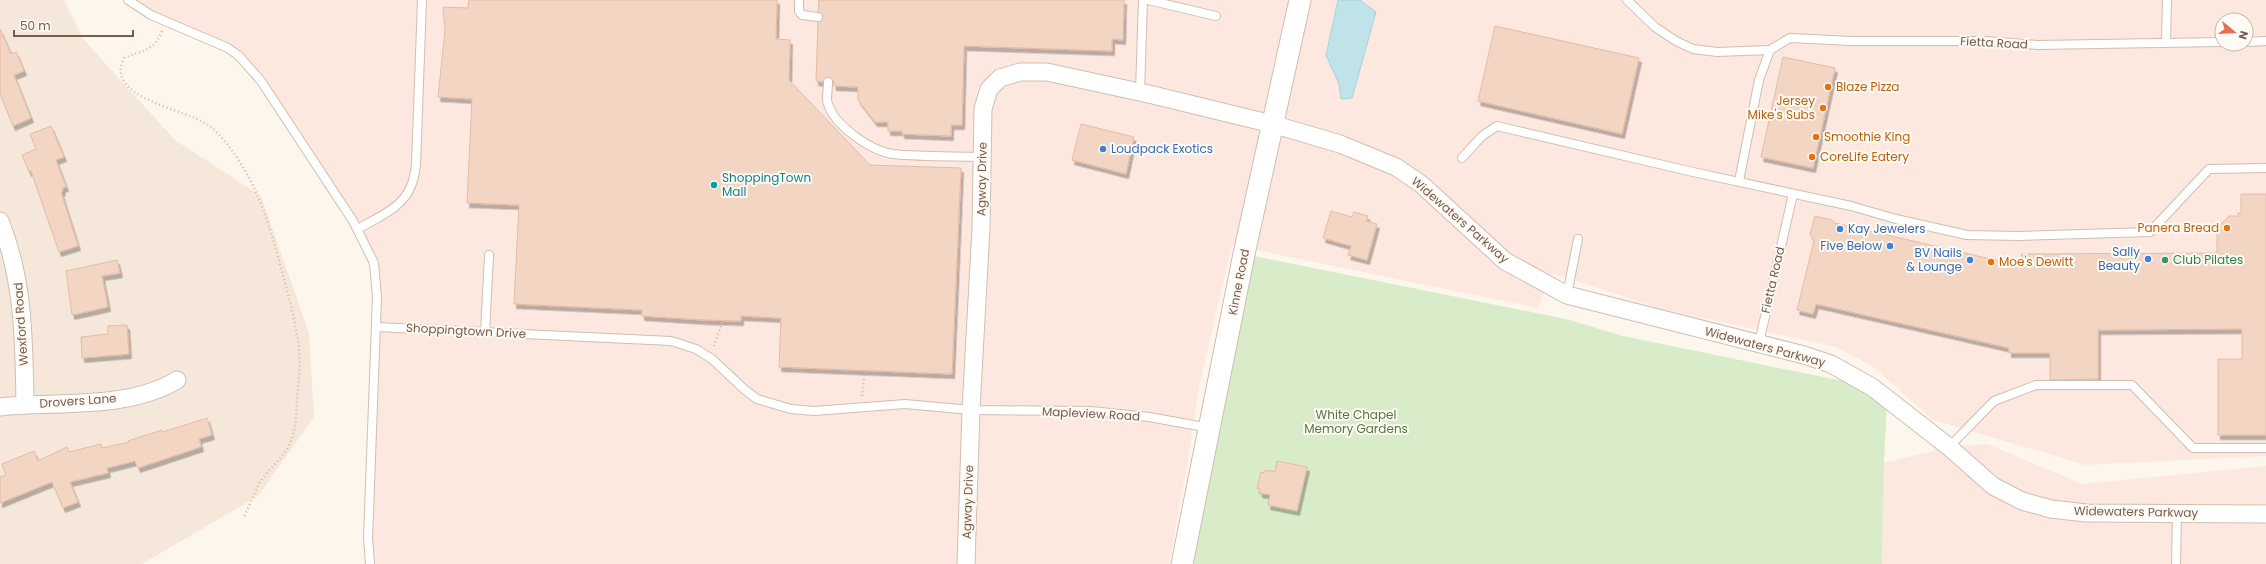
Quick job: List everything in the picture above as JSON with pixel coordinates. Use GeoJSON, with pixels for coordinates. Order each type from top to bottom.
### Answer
{"type":"FeatureCollection","features":[{"type":"Feature","properties":{"kind":"street","name":"Kinne Road"},"geometry":{"type":"LineString","coordinates":[[1182,564],[1244,254],[1300,0]]}},
{"type":"Feature","properties":{"kind":"street","name":"Agway Drive"},"geometry":{"type":"LineString","coordinates":[[966,564],[970,410],[981,228],[983,109],[989,89],[1000,78],[1020,72],[1047,72],[1140,92],[1272,124]]}},
{"type":"Feature","properties":{"kind":"street","name":"Widewaters Parkway"},"geometry":{"type":"LineString","coordinates":[[1272,124],[1340,144],[1396,167],[1421,184],[1505,261],[1567,295],[1759,343],[1831,364],[1872,387],[1949,448],[1993,486],[2022,501],[2051,509],[2086,513],[2266,514]]}},
{"type":"Feature","properties":{"kind":"street","name":"Wexford Road"},"geometry":{"type":"LineString","coordinates":[[0,221],[19,282],[24,350],[25,405]]}},
{"type":"Feature","properties":{"kind":"street","name":"Drovers Lane"},"geometry":{"type":"LineString","coordinates":[[0,407],[99,402],[150,393],[164,388],[177,380]]}},
{"type":"Feature","properties":{"kind":"lane"},"geometry":{"type":"LineString","coordinates":[[128,0],[151,15],[228,48],[239,56],[261,81],[358,229],[374,263],[377,297],[368,538],[370,564]]}},
{"type":"Feature","properties":{"kind":"lane"},"geometry":{"type":"LineString","coordinates":[[358,229],[392,209],[403,199],[411,187],[416,165],[422,0]]}},
{"type":"Feature","properties":{"kind":"lane"},"geometry":{"type":"LineString","coordinates":[[799,0],[799,11],[802,15],[818,17]]}},
{"type":"Feature","properties":{"kind":"lane"},"geometry":{"type":"LineString","coordinates":[[1140,92],[1143,0]]}},
{"type":"Feature","properties":{"kind":"lane"},"geometry":{"type":"LineString","coordinates":[[1148,0],[1216,16]]}},
{"type":"Feature","properties":{"kind":"lane"},"geometry":{"type":"LineString","coordinates":[[1627,0],[1655,26],[1676,41],[1693,48],[1717,52],[1770,50],[1759,80],[1739,181]]}},
{"type":"Feature","properties":{"kind":"lane"},"geometry":{"type":"LineString","coordinates":[[2166,42],[2167,0]]}},
{"type":"Feature","properties":{"kind":"lane","name":"Fietta Road"},"geometry":{"type":"LineString","coordinates":[[1770,50],[1790,38],[1851,41],[1986,41],[2037,45],[2214,42]]}},
{"type":"Feature","properties":{"kind":"lane"},"geometry":{"type":"LineString","coordinates":[[2254,42],[2266,42]]}},
{"type":"Feature","properties":{"kind":"lane"},"geometry":{"type":"LineString","coordinates":[[828,82],[827,101],[837,118],[855,137],[869,146],[892,154],[982,156]]}},
{"type":"Feature","properties":{"kind":"lane"},"geometry":{"type":"LineString","coordinates":[[1462,158],[1482,136],[1497,126],[1967,235],[2018,236],[2076,233],[2122,234],[2150,232],[2209,169],[2266,168]]}},
{"type":"Feature","properties":{"kind":"lane","name":"Fietta Road"},"geometry":{"type":"LineString","coordinates":[[1759,343],[1793,194]]}},
{"type":"Feature","properties":{"kind":"lane"},"geometry":{"type":"LineString","coordinates":[[1567,295],[1578,239]]}},
{"type":"Feature","properties":{"kind":"lane"},"geometry":{"type":"LineString","coordinates":[[485,332],[489,255]]}},
{"type":"Feature","properties":{"kind":"lane","name":"Shoppingtown Drive"},"geometry":{"type":"LineString","coordinates":[[376,327],[672,341],[696,349],[712,359],[745,390],[769,404],[814,411],[861,406],[905,404],[970,410]]}},
{"type":"Feature","properties":{"kind":"lane"},"geometry":{"type":"LineString","coordinates":[[1949,448],[1994,401],[2036,386],[2132,385],[2193,448],[2266,448]]}},
{"type":"Feature","properties":{"kind":"lane","name":"Mapleview Road"},"geometry":{"type":"LineString","coordinates":[[970,410],[1091,412],[1149,417],[1210,428]]}},
{"type":"Feature","properties":{"kind":"lane"},"geometry":{"type":"LineString","coordinates":[[2176,564],[2177,514]]}},
{"type":"Feature","properties":{"kind":"path"},"geometry":{"type":"LineString","coordinates":[[166,21],[158,42],[146,51],[124,58],[119,66],[121,76],[130,89],[139,96],[190,115],[208,125],[229,145],[244,167],[269,226],[292,312],[299,351],[296,423],[290,443],[278,463],[260,483],[244,517]]}},
{"type":"Feature","properties":{"kind":"path"},"geometry":{"type":"LineString","coordinates":[[712,359],[715,339],[722,320]]}},
{"type":"Feature","properties":{"kind":"path"},"geometry":{"type":"LineString","coordinates":[[861,406],[865,370]]}},
{"type":"Feature","properties":{"kind":"shaded area"},"geometry":{"type":"Polygon","coordinates":[[[0,0],[64,0],[84,40],[175,140],[261,196],[309,333],[314,417],[258,496],[142,564],[0,564],[0,0]]]}},
{"type":"Feature","properties":{"kind":"shaded area"},"geometry":{"type":"Polygon","coordinates":[[[128,0],[2266,0],[2266,456],[2086,465],[1933,420],[1871,365],[1836,347],[1662,309],[1552,273],[1538,308],[1232,245],[1199,387],[1187,466],[1169,564],[370,564],[374,263],[353,221],[239,56],[128,0]]]}},
{"type":"Feature","properties":{"kind":"shaded area"},"geometry":{"type":"Polygon","coordinates":[[[1987,444],[2082,484],[2266,466],[2266,564],[1882,564],[1884,463],[1949,447],[1987,444]]]}},
{"type":"Feature","properties":{"kind":"green space","name":"White Chapel Memory Gardens"},"geometry":{"type":"Polygon","coordinates":[[[1244,254],[1566,319],[1623,336],[1872,387],[1887,399],[1882,564],[1182,564],[1244,254]]]}},
{"type":"Feature","properties":{"kind":"water"},"geometry":{"type":"Polygon","coordinates":[[[1338,0],[1360,0],[1376,12],[1352,98],[1341,99],[1339,84],[1326,55],[1338,0]]]}},
{"type":"Feature","properties":{"kind":"building","name":"ShoppingTown Mall"},"geometry":{"type":"Polygon","coordinates":[[[469,0],[777,0],[776,39],[790,40],[789,80],[870,165],[961,168],[952,374],[779,367],[781,318],[741,316],[741,321],[704,320],[642,316],[642,310],[514,304],[519,205],[467,203],[472,99],[438,97],[445,30],[443,7],[468,8],[469,0]]]}},
{"type":"Feature","properties":{"kind":"building"},"geometry":{"type":"Polygon","coordinates":[[[819,0],[1124,0],[1123,40],[1112,39],[1112,51],[964,46],[962,125],[951,125],[951,136],[902,134],[902,131],[888,131],[888,122],[875,122],[858,100],[858,87],[834,86],[833,80],[828,77],[823,82],[816,81],[818,22],[823,17],[818,12],[819,0]]]}},
{"type":"Feature","properties":{"kind":"building"},"geometry":{"type":"Polygon","coordinates":[[[1495,26],[1639,58],[1622,134],[1478,101],[1495,26]]]}},
{"type":"Feature","properties":{"kind":"building"},"geometry":{"type":"Polygon","coordinates":[[[0,29],[11,54],[16,52],[24,71],[14,75],[31,118],[13,126],[0,94],[0,29]]]}},
{"type":"Feature","properties":{"kind":"building"},"geometry":{"type":"Polygon","coordinates":[[[1783,57],[1835,68],[1813,168],[1761,157],[1783,57]]]}},
{"type":"Feature","properties":{"kind":"building","name":"Loudpack Exotics"},"geometry":{"type":"Polygon","coordinates":[[[1081,124],[1134,137],[1126,174],[1072,160],[1081,124]]]}},
{"type":"Feature","properties":{"kind":"building"},"geometry":{"type":"Polygon","coordinates":[[[51,126],[64,157],[56,160],[66,187],[62,188],[63,191],[61,192],[78,246],[59,252],[31,171],[29,172],[22,155],[36,149],[30,134],[51,126]]]}},
{"type":"Feature","properties":{"kind":"building"},"geometry":{"type":"Polygon","coordinates":[[[2241,194],[2266,194],[2266,435],[2218,435],[2218,359],[2242,359],[2242,329],[2098,330],[2098,379],[2050,380],[2050,353],[2009,353],[2009,348],[1816,304],[1813,314],[1797,310],[1814,241],[1810,234],[1815,216],[1832,220],[1835,223],[2021,266],[2022,254],[2217,253],[2217,228],[2229,216],[2238,216],[2238,213],[2241,213],[2241,194]]]}},
{"type":"Feature","properties":{"kind":"building"},"geometry":{"type":"Polygon","coordinates":[[[1331,211],[1352,217],[1354,212],[1368,216],[1366,221],[1377,224],[1367,260],[1348,255],[1351,246],[1323,238],[1331,211]]]}},
{"type":"Feature","properties":{"kind":"building"},"geometry":{"type":"Polygon","coordinates":[[[117,260],[120,273],[102,276],[108,307],[72,315],[66,271],[117,260]]]}},
{"type":"Feature","properties":{"kind":"building"},"geometry":{"type":"Polygon","coordinates":[[[127,325],[129,354],[82,358],[81,337],[108,334],[108,326],[127,325]]]}},
{"type":"Feature","properties":{"kind":"building"},"geometry":{"type":"Polygon","coordinates":[[[207,418],[212,435],[199,439],[201,447],[138,468],[135,461],[107,468],[108,473],[70,482],[78,502],[63,508],[52,482],[0,503],[0,477],[6,475],[2,464],[34,451],[38,461],[67,447],[69,452],[101,444],[102,448],[129,442],[128,441],[162,430],[163,432],[207,418]]]}},
{"type":"Feature","properties":{"kind":"building"},"geometry":{"type":"Polygon","coordinates":[[[1277,461],[1307,467],[1297,511],[1268,505],[1270,495],[1260,493],[1260,489],[1257,489],[1261,472],[1264,473],[1265,470],[1275,472],[1277,461]]]}},
{"type":"Feature","properties":{"kind":"place","name":"Blaze Pizza"},"geometry":{"type":"Point","coordinates":[1828,87]}},
{"type":"Feature","properties":{"kind":"place","name":"Jersey Mike's Subs"},"geometry":{"type":"Point","coordinates":[1823,108]}},
{"type":"Feature","properties":{"kind":"place","name":"Smoothie King"},"geometry":{"type":"Point","coordinates":[1816,137]}},
{"type":"Feature","properties":{"kind":"place","name":"Loudpack Exotics"},"geometry":{"type":"Point","coordinates":[1103,149]}},
{"type":"Feature","properties":{"kind":"place","name":"CoreLife Eatery"},"geometry":{"type":"Point","coordinates":[1812,157]}},
{"type":"Feature","properties":{"kind":"place","name":"ShoppingTown Mall"},"geometry":{"type":"Point","coordinates":[714,185]}},
{"type":"Feature","properties":{"kind":"place","name":"Panera Bread"},"geometry":{"type":"Point","coordinates":[2227,228]}},
{"type":"Feature","properties":{"kind":"place","name":"Kay Jewelers"},"geometry":{"type":"Point","coordinates":[1840,229]}},
{"type":"Feature","properties":{"kind":"place","name":"Five Below"},"geometry":{"type":"Point","coordinates":[1890,246]}},
{"type":"Feature","properties":{"kind":"place","name":"Sally Beauty"},"geometry":{"type":"Point","coordinates":[2148,259]}},
{"type":"Feature","properties":{"kind":"place","name":"BV Nails & Lounge"},"geometry":{"type":"Point","coordinates":[1970,260]}},
{"type":"Feature","properties":{"kind":"place","name":"Club Pilates"},"geometry":{"type":"Point","coordinates":[2165,260]}},
{"type":"Feature","properties":{"kind":"place","name":"Moe's Dewitt"},"geometry":{"type":"Point","coordinates":[1991,262]}}]}
